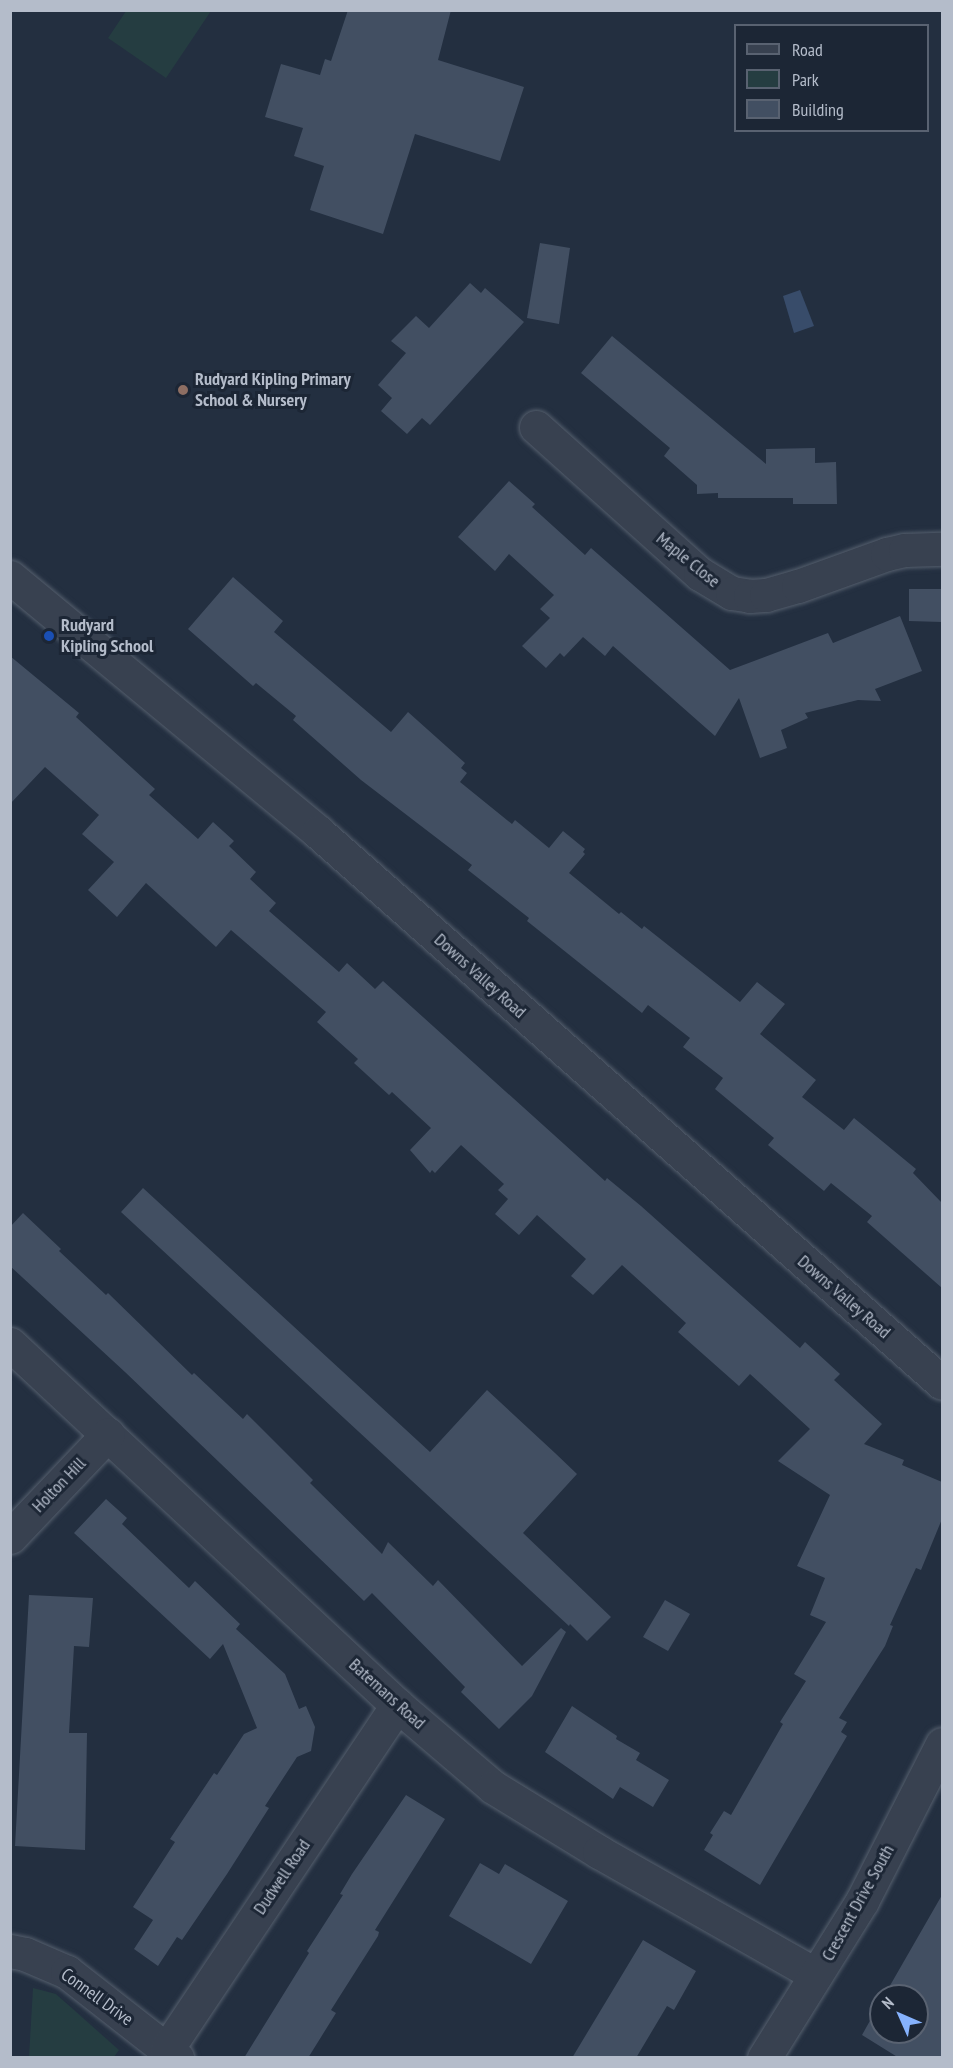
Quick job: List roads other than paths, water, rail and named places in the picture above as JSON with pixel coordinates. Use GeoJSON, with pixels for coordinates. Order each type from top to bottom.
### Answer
{"type":"FeatureCollection","features":[{"type":"Feature","properties":{"kind":"street","name":"Maple Close"},"geometry":{"type":"LineString","coordinates":[[536,427],[700,574],[732,593],[750,596],[766,594],[798,586],[887,554],[905,550],[942,549]]}},
{"type":"Feature","properties":{"kind":"street","name":"Downs Valley Road"},"geometry":{"type":"LineString","coordinates":[[10,577],[318,832],[942,1383]]}},
{"type":"Feature","properties":{"kind":"street","name":"Batemans Road"},"geometry":{"type":"LineString","coordinates":[[10,1344],[397,1705],[493,1786],[599,1852],[816,1975]]}},
{"type":"Feature","properties":{"kind":"street","name":"Holton Hill"},"geometry":{"type":"LineString","coordinates":[[10,1536],[108,1434]]}},
{"type":"Feature","properties":{"kind":"street","name":"Dudwell Road"},"geometry":{"type":"LineString","coordinates":[[172,2053],[397,1705]]}},
{"type":"Feature","properties":{"kind":"street","name":"Crescent Drive South"},"geometry":{"type":"LineString","coordinates":[[764,2058],[862,1901],[942,1744]]}},
{"type":"Feature","properties":{"kind":"street","name":"Connell Drive"},"geometry":{"type":"LineString","coordinates":[[10,1951],[25,1954],[66,1972],[172,2053]]}},
{"type":"Feature","properties":{"kind":"water"},"geometry":{"type":"Polygon","coordinates":[[[800,290],[814,326],[794,333],[783,296],[800,290]]]}},
{"type":"Feature","properties":{"kind":"place","name":"Rudyard Kipling Primary School & Nursery"},"geometry":{"type":"Point","coordinates":[183,390]}},
{"type":"Feature","properties":{"kind":"place","name":"Rudyard Kipling School"},"geometry":{"type":"Point","coordinates":[49,636]}}]}
